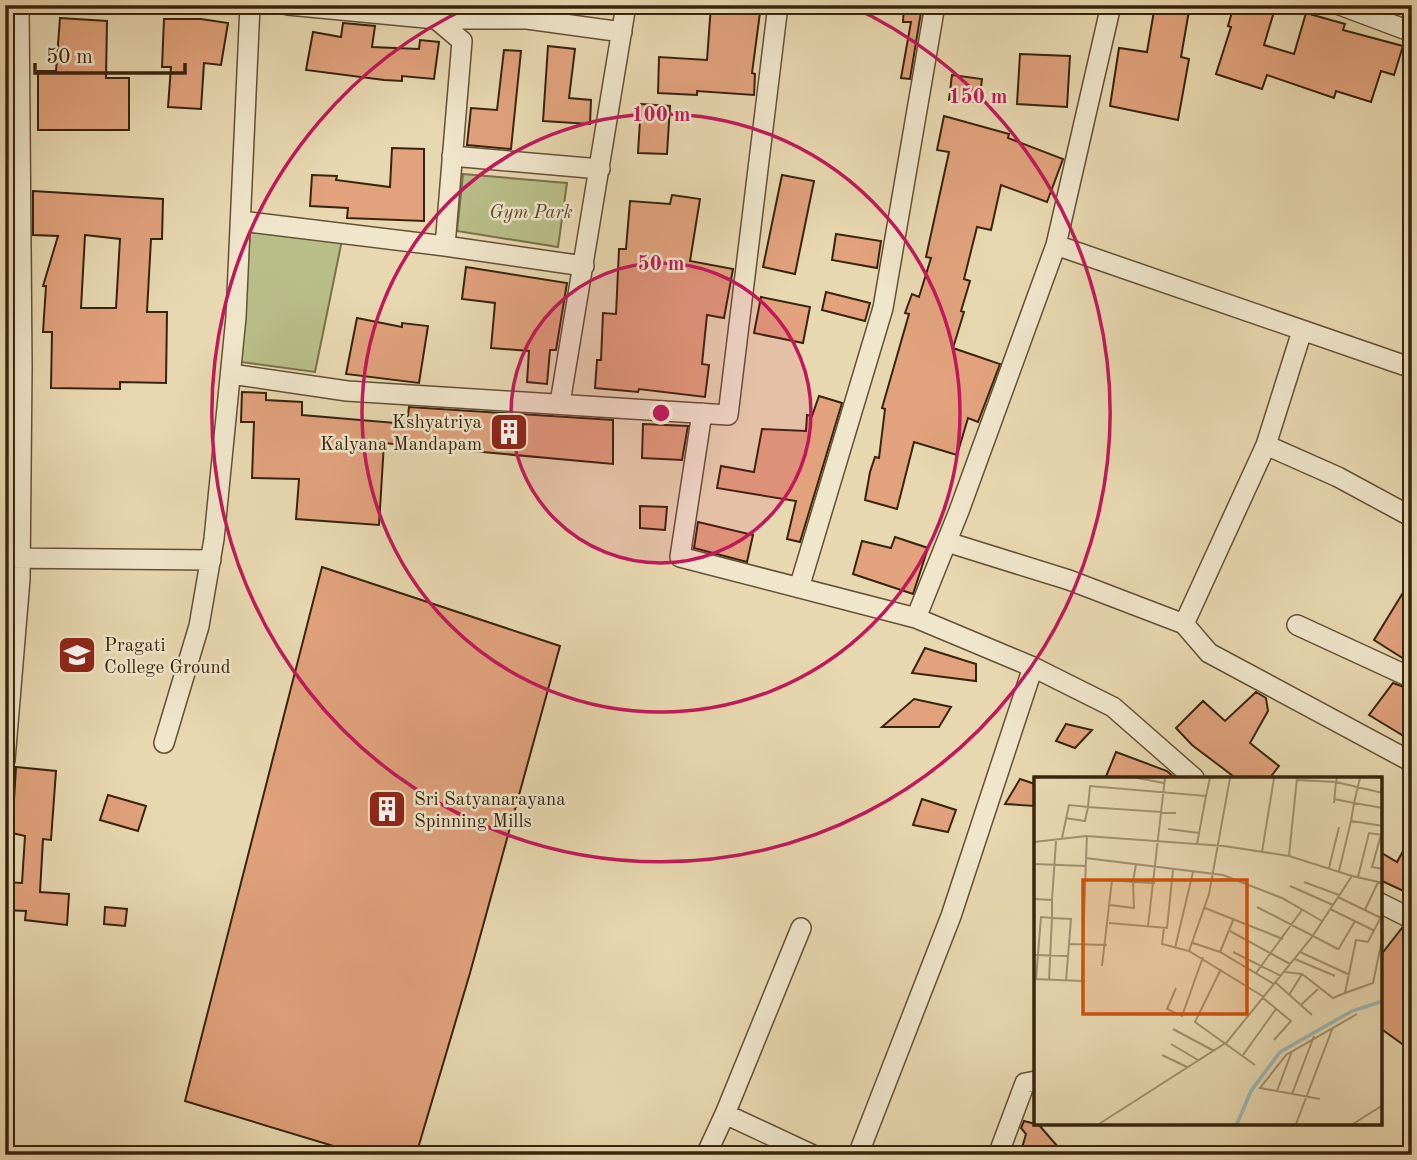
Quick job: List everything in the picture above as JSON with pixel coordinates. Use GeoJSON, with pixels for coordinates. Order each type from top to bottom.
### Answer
{"type":"FeatureCollection","features":[{"type":"Feature","properties":{"kind":"street"},"geometry":{"type":"LineString","coordinates":[[5,760],[23,367],[19,5]]}},
{"type":"Feature","properties":{"kind":"street"},"geometry":{"type":"LineString","coordinates":[[164,743],[199,626],[211,560],[231,374],[250,5]]}},
{"type":"Feature","properties":{"kind":"street"},"geometry":{"type":"LineString","coordinates":[[288,5],[527,19],[622,32]]}},
{"type":"Feature","properties":{"kind":"street"},"geometry":{"type":"LineString","coordinates":[[560,403],[626,5]]}},
{"type":"Feature","properties":{"kind":"street"},"geometry":{"type":"LineString","coordinates":[[231,374],[348,391],[728,415],[778,5]]}},
{"type":"Feature","properties":{"kind":"street"},"geometry":{"type":"LineString","coordinates":[[799,588],[883,308],[935,5]]}},
{"type":"Feature","properties":{"kind":"street"},"geometry":{"type":"LineString","coordinates":[[916,618],[947,542],[1056,245],[1111,5]]}},
{"type":"Feature","properties":{"kind":"street"},"geometry":{"type":"LineString","coordinates":[[1340,5],[1412,32]]}},
{"type":"Feature","properties":{"kind":"street"},"geometry":{"type":"LineString","coordinates":[[437,12],[462,41],[445,246]]}},
{"type":"Feature","properties":{"kind":"street"},"geometry":{"type":"LineString","coordinates":[[452,156],[600,169]]}},
{"type":"Feature","properties":{"kind":"street"},"geometry":{"type":"LineString","coordinates":[[240,221],[584,266]]}},
{"type":"Feature","properties":{"kind":"street"},"geometry":{"type":"LineString","coordinates":[[1056,245],[1412,369]]}},
{"type":"Feature","properties":{"kind":"street"},"geometry":{"type":"LineString","coordinates":[[1184,624],[1266,445],[1302,331]]}},
{"type":"Feature","properties":{"kind":"street"},"geometry":{"type":"LineString","coordinates":[[702,413],[680,557],[916,618],[1032,667],[1113,707],[1188,777]]}},
{"type":"Feature","properties":{"kind":"street"},"geometry":{"type":"LineString","coordinates":[[1266,445],[1338,477],[1412,517]]}},
{"type":"Feature","properties":{"kind":"street"},"geometry":{"type":"LineString","coordinates":[[947,542],[1069,580],[1184,624],[1209,653],[1412,762]]}},
{"type":"Feature","properties":{"kind":"street"},"geometry":{"type":"LineString","coordinates":[[13,558],[211,560]]}},
{"type":"Feature","properties":{"kind":"street"},"geometry":{"type":"LineString","coordinates":[[1297,625],[1412,678]]}},
{"type":"Feature","properties":{"kind":"street"},"geometry":{"type":"LineString","coordinates":[[858,1155],[951,916],[1032,667]]}},
{"type":"Feature","properties":{"kind":"street"},"geometry":{"type":"LineString","coordinates":[[1382,904],[1412,919]]}},
{"type":"Feature","properties":{"kind":"street"},"geometry":{"type":"LineString","coordinates":[[706,1155],[801,928]]}},
{"type":"Feature","properties":{"kind":"street"},"geometry":{"type":"LineString","coordinates":[[998,1155],[1025,1083],[1034,1081]]}},
{"type":"Feature","properties":{"kind":"street"},"geometry":{"type":"LineString","coordinates":[[725,1114],[813,1155]]}},
{"type":"Feature","properties":{"kind":"green space","name":"Gym Park"},"geometry":{"type":"Polygon","coordinates":[[[463,174],[567,183],[558,247],[457,231],[463,174]]]}},
{"type":"Feature","properties":{"kind":"green space"},"geometry":{"type":"Polygon","coordinates":[[[250,232],[342,240],[315,372],[241,362],[250,232]]]}},
{"type":"Feature","properties":{"kind":"building"},"geometry":{"type":"Polygon","coordinates":[[[711,5],[761,5],[752,73],[755,74],[754,95],[697,91],[697,95],[658,93],[659,57],[707,60],[711,5]]]}},
{"type":"Feature","properties":{"kind":"building"},"geometry":{"type":"Polygon","coordinates":[[[904,5],[922,6],[910,79],[901,78],[911,22],[903,22],[904,5]]]}},
{"type":"Feature","properties":{"kind":"building"},"geometry":{"type":"Polygon","coordinates":[[[1155,5],[1190,5],[1181,57],[1189,59],[1178,120],[1110,106],[1119,48],[1147,52],[1155,5]]]}},
{"type":"Feature","properties":{"kind":"building"},"geometry":{"type":"Polygon","coordinates":[[[1234,5],[1276,5],[1264,45],[1294,54],[1306,13],[1345,24],[1343,30],[1403,46],[1394,75],[1381,71],[1371,102],[1336,91],[1334,98],[1267,75],[1262,89],[1216,74],[1231,27],[1228,26],[1234,5]]]}},
{"type":"Feature","properties":{"kind":"building"},"geometry":{"type":"Polygon","coordinates":[[[60,18],[107,21],[106,78],[129,78],[129,130],[38,130],[38,71],[56,71],[60,18]]]}},
{"type":"Feature","properties":{"kind":"building"},"geometry":{"type":"Polygon","coordinates":[[[164,19],[201,19],[228,23],[221,65],[204,63],[201,109],[168,107],[171,67],[162,67],[164,19]]]}},
{"type":"Feature","properties":{"kind":"building"},"geometry":{"type":"Polygon","coordinates":[[[343,23],[375,26],[372,47],[419,49],[420,40],[439,42],[434,79],[402,76],[402,81],[384,80],[306,70],[313,32],[341,37],[343,23]]]}},
{"type":"Feature","properties":{"kind":"building"},"geometry":{"type":"Polygon","coordinates":[[[548,46],[575,49],[569,98],[591,100],[590,124],[543,121],[548,46]]]}},
{"type":"Feature","properties":{"kind":"building"},"geometry":{"type":"Polygon","coordinates":[[[504,50],[521,51],[511,149],[467,145],[471,108],[497,110],[504,50]]]}},
{"type":"Feature","properties":{"kind":"building"},"geometry":{"type":"Polygon","coordinates":[[[1020,54],[1070,56],[1067,107],[1017,104],[1020,54]]]}},
{"type":"Feature","properties":{"kind":"building"},"geometry":{"type":"Polygon","coordinates":[[[952,75],[982,79],[979,102],[949,100],[952,75]]]}},
{"type":"Feature","properties":{"kind":"building"},"geometry":{"type":"Polygon","coordinates":[[[641,104],[670,106],[667,154],[638,153],[641,104]]]}},
{"type":"Feature","properties":{"kind":"building"},"geometry":{"type":"Polygon","coordinates":[[[944,116],[1009,134],[1008,138],[1063,159],[1047,202],[1001,185],[991,230],[977,227],[964,279],[970,281],[961,311],[964,312],[953,348],[1000,364],[978,422],[968,418],[957,455],[914,442],[897,509],[865,500],[875,457],[879,458],[885,409],[882,408],[909,314],[905,313],[912,294],[919,297],[931,258],[926,257],[949,152],[937,150],[944,116]]]}},
{"type":"Feature","properties":{"kind":"building"},"geometry":{"type":"Polygon","coordinates":[[[392,148],[424,149],[424,221],[347,218],[348,208],[310,206],[312,175],[337,176],[336,180],[390,187],[392,148]]]}},
{"type":"Feature","properties":{"kind":"building"},"geometry":{"type":"Polygon","coordinates":[[[782,175],[814,181],[795,274],[763,267],[782,175]]]}},
{"type":"Feature","properties":{"kind":"building"},"geometry":{"type":"Polygon","coordinates":[[[33,191],[163,199],[162,239],[151,239],[147,312],[167,312],[166,383],[120,382],[120,389],[51,388],[52,332],[43,332],[46,286],[43,286],[58,236],[33,235],[33,191]],[[85,235],[81,308],[116,308],[120,239],[85,235]]]}},
{"type":"Feature","properties":{"kind":"building"},"geometry":{"type":"Polygon","coordinates":[[[672,195],[700,199],[690,261],[733,269],[724,318],[707,315],[702,364],[709,365],[705,397],[639,389],[638,392],[595,388],[597,360],[601,360],[603,313],[616,314],[619,249],[626,249],[630,201],[670,204],[672,195]]]}},
{"type":"Feature","properties":{"kind":"building"},"geometry":{"type":"Polygon","coordinates":[[[836,234],[881,241],[877,268],[832,260],[836,234]]]}},
{"type":"Feature","properties":{"kind":"building"},"geometry":{"type":"Polygon","coordinates":[[[466,267],[567,283],[556,350],[550,350],[547,384],[527,382],[529,351],[491,348],[495,303],[462,299],[466,267]]]}},
{"type":"Feature","properties":{"kind":"building"},"geometry":{"type":"Polygon","coordinates":[[[826,292],[870,303],[865,321],[822,310],[826,292]]]}},
{"type":"Feature","properties":{"kind":"building"},"geometry":{"type":"Polygon","coordinates":[[[761,297],[810,307],[803,343],[754,333],[761,297]]]}},
{"type":"Feature","properties":{"kind":"building"},"geometry":{"type":"Polygon","coordinates":[[[357,318],[402,327],[402,323],[428,326],[419,383],[346,374],[357,318]]]}},
{"type":"Feature","properties":{"kind":"building"},"geometry":{"type":"Polygon","coordinates":[[[242,392],[266,393],[266,400],[302,402],[302,415],[407,424],[409,407],[613,420],[613,464],[384,443],[379,525],[296,519],[299,479],[252,478],[254,422],[241,422],[242,392]]]}},
{"type":"Feature","properties":{"kind":"building"},"geometry":{"type":"Polygon","coordinates":[[[819,396],[842,403],[800,542],[787,539],[796,501],[717,488],[721,466],[754,472],[762,429],[806,431],[807,415],[812,416],[819,396]]]}},
{"type":"Feature","properties":{"kind":"building"},"geometry":{"type":"Polygon","coordinates":[[[643,424],[688,426],[682,460],[642,458],[643,424]]]}},
{"type":"Feature","properties":{"kind":"building"},"geometry":{"type":"Polygon","coordinates":[[[640,506],[667,507],[665,530],[640,528],[640,506]]]}},
{"type":"Feature","properties":{"kind":"building"},"geometry":{"type":"Polygon","coordinates":[[[698,522],[753,535],[747,562],[694,548],[698,522]]]}},
{"type":"Feature","properties":{"kind":"building"},"geometry":{"type":"Polygon","coordinates":[[[895,537],[928,548],[913,594],[853,574],[862,541],[891,548],[895,537]]]}},
{"type":"Feature","properties":{"kind":"building","name":"Sri Satyanarayana Spinning Mills"},"geometry":{"type":"Polygon","coordinates":[[[322,567],[560,646],[470,973],[416,1155],[363,1155],[185,1101],[322,567]]]}},
{"type":"Feature","properties":{"kind":"building"},"geometry":{"type":"Polygon","coordinates":[[[1412,578],[1412,664],[1374,640],[1412,578]]]}},
{"type":"Feature","properties":{"kind":"building"},"geometry":{"type":"Polygon","coordinates":[[[925,648],[976,664],[976,681],[912,673],[925,648]]]}},
{"type":"Feature","properties":{"kind":"building"},"geometry":{"type":"Polygon","coordinates":[[[1393,683],[1412,690],[1412,722],[1402,735],[1369,715],[1393,683]]]}},
{"type":"Feature","properties":{"kind":"building"},"geometry":{"type":"Polygon","coordinates":[[[1256,692],[1266,698],[1268,711],[1250,743],[1279,766],[1271,777],[1234,777],[1192,745],[1176,728],[1203,701],[1225,721],[1256,692]]]}},
{"type":"Feature","properties":{"kind":"building"},"geometry":{"type":"Polygon","coordinates":[[[914,699],[951,707],[939,727],[882,727],[914,699]]]}},
{"type":"Feature","properties":{"kind":"building"},"geometry":{"type":"Polygon","coordinates":[[[1066,724],[1092,730],[1075,748],[1056,741],[1066,724]]]}},
{"type":"Feature","properties":{"kind":"building"},"geometry":{"type":"Polygon","coordinates":[[[1116,752],[1167,771],[1174,777],[1106,777],[1116,752]]]}},
{"type":"Feature","properties":{"kind":"building"},"geometry":{"type":"Polygon","coordinates":[[[16,767],[56,771],[51,840],[43,839],[40,892],[69,894],[67,925],[25,920],[26,911],[5,910],[5,882],[22,883],[25,836],[12,833],[16,767]]]}},
{"type":"Feature","properties":{"kind":"building"},"geometry":{"type":"Polygon","coordinates":[[[1020,779],[1034,784],[1034,806],[1005,804],[1020,779]]]}},
{"type":"Feature","properties":{"kind":"building"},"geometry":{"type":"Polygon","coordinates":[[[108,795],[146,806],[138,831],[100,820],[108,795]]]}},
{"type":"Feature","properties":{"kind":"building"},"geometry":{"type":"Polygon","coordinates":[[[922,799],[956,810],[948,832],[913,825],[922,799]]]}},
{"type":"Feature","properties":{"kind":"building"},"geometry":{"type":"Polygon","coordinates":[[[1412,835],[1412,895],[1382,881],[1382,853],[1397,862],[1412,835]]]}},
{"type":"Feature","properties":{"kind":"building"},"geometry":{"type":"Polygon","coordinates":[[[105,907],[127,909],[125,926],[104,924],[105,907]]]}},
{"type":"Feature","properties":{"kind":"building"},"geometry":{"type":"Polygon","coordinates":[[[1402,928],[1412,931],[1412,1051],[1382,1029],[1382,953],[1402,928]]]}},
{"type":"Feature","properties":{"kind":"building"},"geometry":{"type":"Polygon","coordinates":[[[1024,1121],[1039,1125],[1065,1155],[1020,1155],[1026,1134],[1021,1128],[1024,1121]]]}},
{"type":"Feature","properties":{"kind":"place","name":"Kshyatriya Kalyana Mandapam"},"geometry":{"type":"Point","coordinates":[509,432]}},
{"type":"Feature","properties":{"kind":"place","name":"Pragati College Ground"},"geometry":{"type":"Point","coordinates":[77,655]}},
{"type":"Feature","properties":{"kind":"place","name":"Sri Satyanarayana Spinning Mills"},"geometry":{"type":"Point","coordinates":[387,809]}}]}
